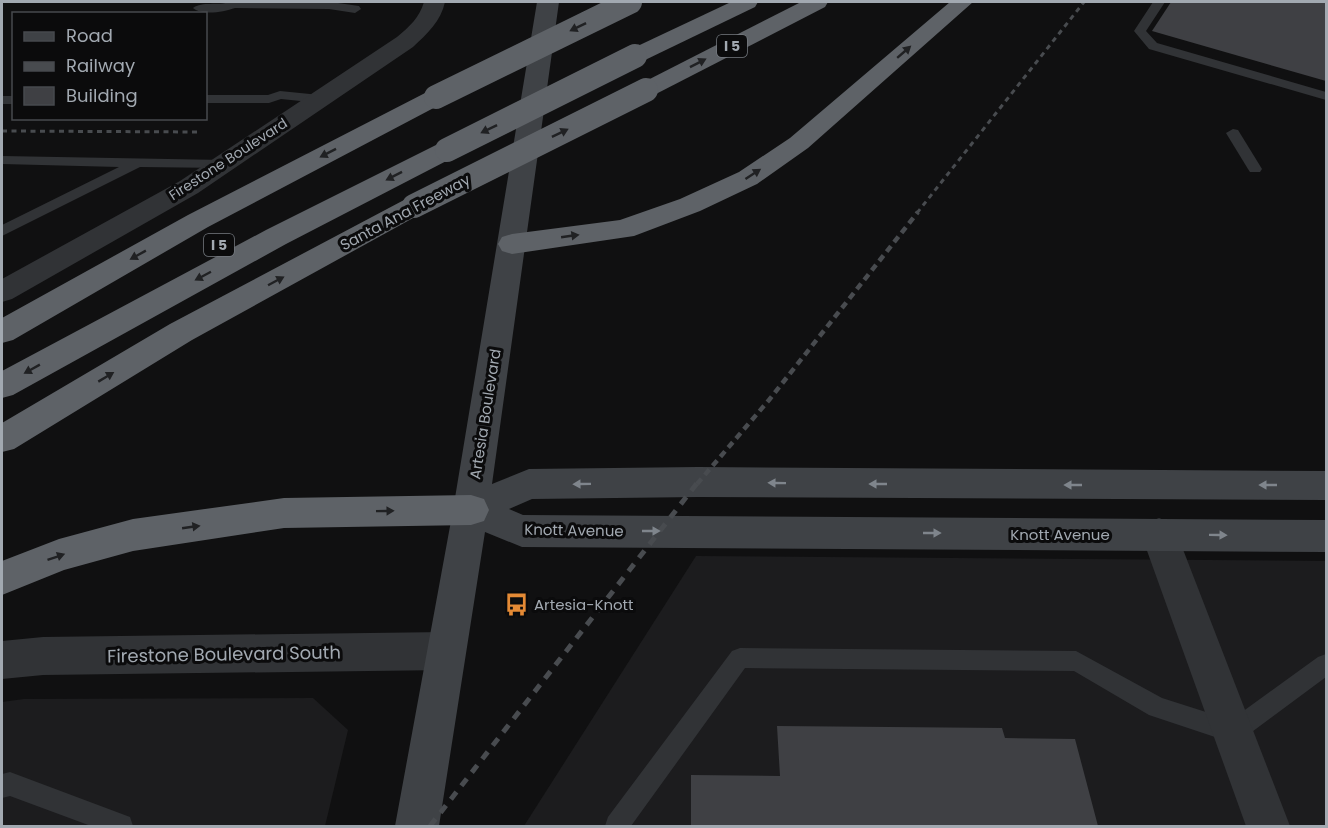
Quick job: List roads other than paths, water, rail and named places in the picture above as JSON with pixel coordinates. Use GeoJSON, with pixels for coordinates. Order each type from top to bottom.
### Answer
{"type":"FeatureCollection","features":[{"type":"Feature","properties":{"kind":"highway"},"geometry":{"type":"LineString","coordinates":[[2,332],[198,221],[436,98],[630,2]]}},
{"type":"Feature","properties":{"kind":"highway"},"geometry":{"type":"LineString","coordinates":[[626,51],[708,2]]}},
{"type":"Feature","properties":{"kind":"highway"},"geometry":{"type":"LineString","coordinates":[[2,386],[442,141],[626,51],[747,2]]}},
{"type":"Feature","properties":{"kind":"highway","name":"Santa Ana Freeway"},"geometry":{"type":"LineString","coordinates":[[2,439],[181,332],[414,206],[817,2]]}},
{"type":"Feature","properties":{"kind":"highway"},"geometry":{"type":"LineString","coordinates":[[512,244],[624,229],[690,206],[748,178],[799,143],[962,2]]}},
{"type":"Feature","properties":{"kind":"highway","name":"I 5"},"geometry":{"type":"LineString","coordinates":[[2,359],[442,141]]}},
{"type":"Feature","properties":{"kind":"highway"},"geometry":{"type":"LineString","coordinates":[[2,578],[59,555],[133,535],[284,513],[471,510]]}},
{"type":"Feature","properties":{"kind":"main road","name":"Artesia Boulevard"},"geometry":{"type":"LineString","coordinates":[[417,826],[471,510],[549,2]]}},
{"type":"Feature","properties":{"kind":"main road"},"geometry":{"type":"LineString","coordinates":[[471,510],[529,484],[709,482],[1326,486]]}},
{"type":"Feature","properties":{"kind":"main road","name":"Knott Avenue"},"geometry":{"type":"LineString","coordinates":[[471,510],[522,531],[1326,536]]}},
{"type":"Feature","properties":{"kind":"street","name":"Firestone Boulevard"},"geometry":{"type":"LineString","coordinates":[[2,292],[110,233],[224,164],[405,42],[422,27],[432,11],[434,2]]}},
{"type":"Feature","properties":{"kind":"street"},"geometry":{"type":"LineString","coordinates":[[1159,534],[1268,826]]}},
{"type":"Feature","properties":{"kind":"street","name":"Firestone Boulevard South"},"geometry":{"type":"LineString","coordinates":[[2,660],[43,656],[446,651]]}},
{"type":"Feature","properties":{"kind":"lane"},"geometry":{"type":"LineString","coordinates":[[1159,2],[1140,31],[1153,46],[1326,96]]}},
{"type":"Feature","properties":{"kind":"lane"},"geometry":{"type":"LineString","coordinates":[[199,8],[223,8],[231,12],[327,14],[338,8],[355,9]]}},
{"type":"Feature","properties":{"kind":"lane"},"geometry":{"type":"LineString","coordinates":[[207,90],[274,90],[280,95]]}},
{"type":"Feature","properties":{"kind":"lane"},"geometry":{"type":"LineString","coordinates":[[207,99],[269,99],[280,95],[320,99]]}},
{"type":"Feature","properties":{"kind":"lane"},"geometry":{"type":"LineString","coordinates":[[1233,134],[1255,169]]}},
{"type":"Feature","properties":{"kind":"lane"},"geometry":{"type":"LineString","coordinates":[[2,160],[224,164]]}},
{"type":"Feature","properties":{"kind":"lane"},"geometry":{"type":"LineString","coordinates":[[2,231],[136,164]]}},
{"type":"Feature","properties":{"kind":"lane"},"geometry":{"type":"LineString","coordinates":[[617,826],[740,658],[1076,661],[1157,707],[1233,732],[1326,664]]}},
{"type":"Feature","properties":{"kind":"lane"},"geometry":{"type":"LineString","coordinates":[[2,786],[10,784],[121,826]]}},
{"type":"Feature","properties":{"kind":"railway"},"geometry":{"type":"LineString","coordinates":[[917,213],[1084,2]]}},
{"type":"Feature","properties":{"kind":"railway"},"geometry":{"type":"LineString","coordinates":[[2,131],[201,132]]}},
{"type":"Feature","properties":{"kind":"railway"},"geometry":{"type":"LineString","coordinates":[[697,484],[769,400],[918,212]]}},
{"type":"Feature","properties":{"kind":"railway"},"geometry":{"type":"LineString","coordinates":[[430,826],[698,482]]}},
{"type":"Feature","properties":{"kind":"place","name":"Artesia-Knott"},"geometry":{"type":"Point","coordinates":[516,604]}}]}
